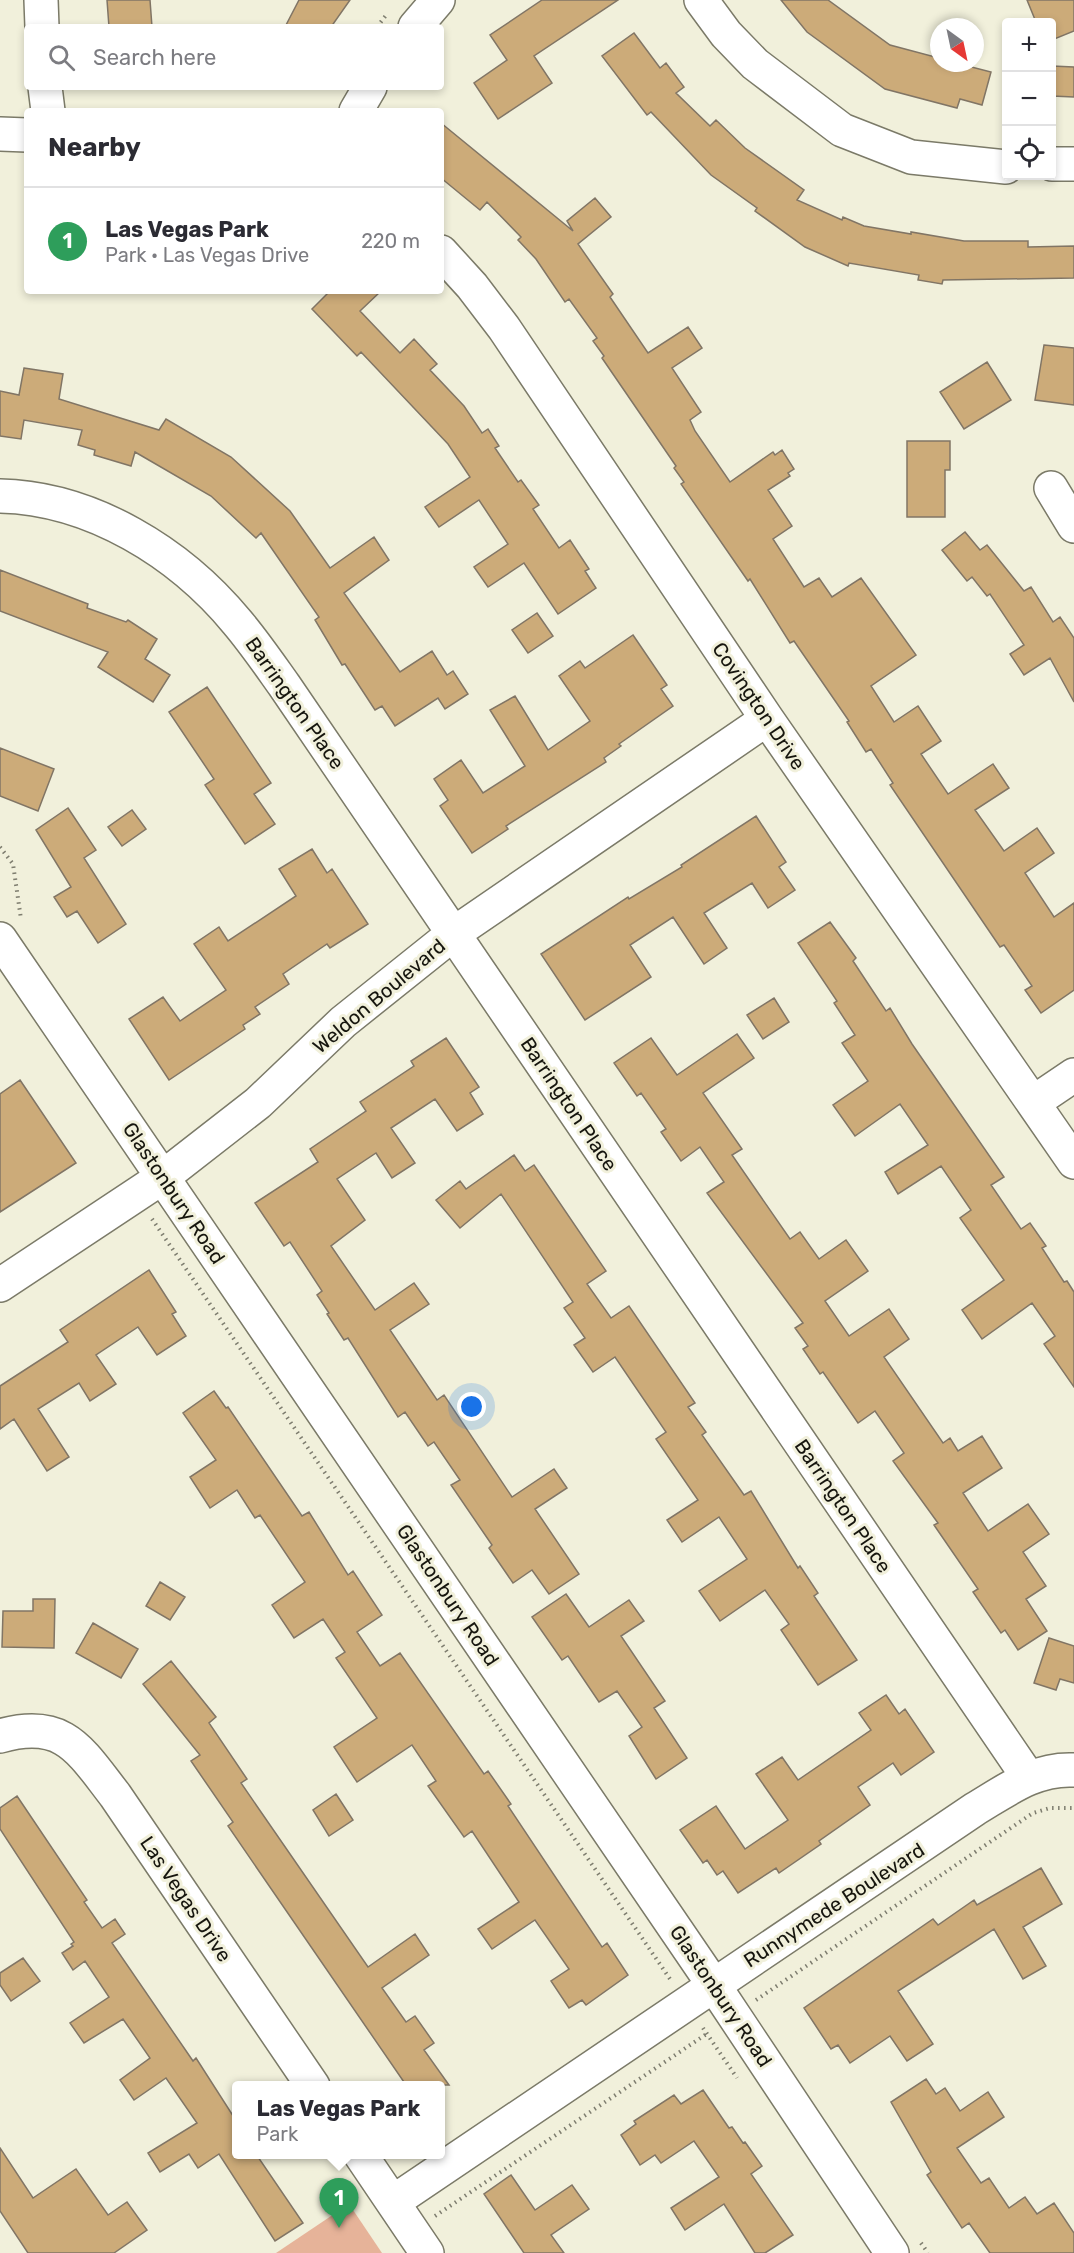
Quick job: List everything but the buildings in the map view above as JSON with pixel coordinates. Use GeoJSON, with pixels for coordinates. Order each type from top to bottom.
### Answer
{"type":"FeatureCollection","features":[{"type":"Feature","properties":{"kind":"street"},"geometry":{"type":"LineString","coordinates":[[41,0],[42,24]]}},
{"type":"Feature","properties":{"kind":"street"},"geometry":{"type":"LineString","coordinates":[[418,24],[438,0]]}},
{"type":"Feature","properties":{"kind":"street"},"geometry":{"type":"LineString","coordinates":[[701,0],[726,34],[755,64],[842,130],[911,157],[1002,167]]}},
{"type":"Feature","properties":{"kind":"street"},"geometry":{"type":"LineString","coordinates":[[45,90],[48,108]]}},
{"type":"Feature","properties":{"kind":"street"},"geometry":{"type":"LineString","coordinates":[[358,108],[368,90]]}},
{"type":"Feature","properties":{"kind":"street"},"geometry":{"type":"LineString","coordinates":[[0,134],[24,135]]}},
{"type":"Feature","properties":{"kind":"street"},"geometry":{"type":"LineString","coordinates":[[1056,164],[1074,164]]}},
{"type":"Feature","properties":{"kind":"street","name":"Covington Drive"},"geometry":{"type":"LineString","coordinates":[[444,255],[472,286],[504,328],[767,719],[1074,1162]]}},
{"type":"Feature","properties":{"kind":"street"},"geometry":{"type":"LineString","coordinates":[[1051,488],[1074,526]]}},
{"type":"Feature","properties":{"kind":"street","name":"Barrington Place"},"geometry":{"type":"LineString","coordinates":[[0,496],[72,507],[124,529],[180,565],[236,621],[284,685],[1028,1777]]}},
{"type":"Feature","properties":{"kind":"street","name":"Weldon Boulevard"},"geometry":{"type":"LineString","coordinates":[[0,1285],[163,1177],[258,1103],[343,1022],[453,934],[767,719]]}},
{"type":"Feature","properties":{"kind":"street","name":"Glastonbury Road"},"geometry":{"type":"LineString","coordinates":[[0,939],[713,1984],[892,2253]]}},
{"type":"Feature","properties":{"kind":"street"},"geometry":{"type":"LineString","coordinates":[[1034,1102],[1074,1075]]}},
{"type":"Feature","properties":{"kind":"street","name":"Las Vegas Drive"},"geometry":{"type":"LineString","coordinates":[[0,1736],[43,1730],[60,1736],[82,1752],[310,2081]]}},
{"type":"Feature","properties":{"kind":"street","name":"Runnymede Boulevard"},"geometry":{"type":"LineString","coordinates":[[393,2202],[713,1984],[1028,1777],[1054,1769],[1074,1770]]}},
{"type":"Feature","properties":{"kind":"street"},"geometry":{"type":"LineString","coordinates":[[363,2159],[427,2253]]}},
{"type":"Feature","properties":{"kind":"path"},"geometry":{"type":"LineString","coordinates":[[136,1195],[739,2080]]}},
{"type":"Feature","properties":{"kind":"shaded area"},"geometry":{"type":"Polygon","coordinates":[[[349,2204],[382,2253],[276,2253],[349,2204]]]}},
{"type":"Feature","properties":{"kind":"place","name":"Las Vegas Park"},"geometry":{"type":"Point","coordinates":[339,2228]}}]}
